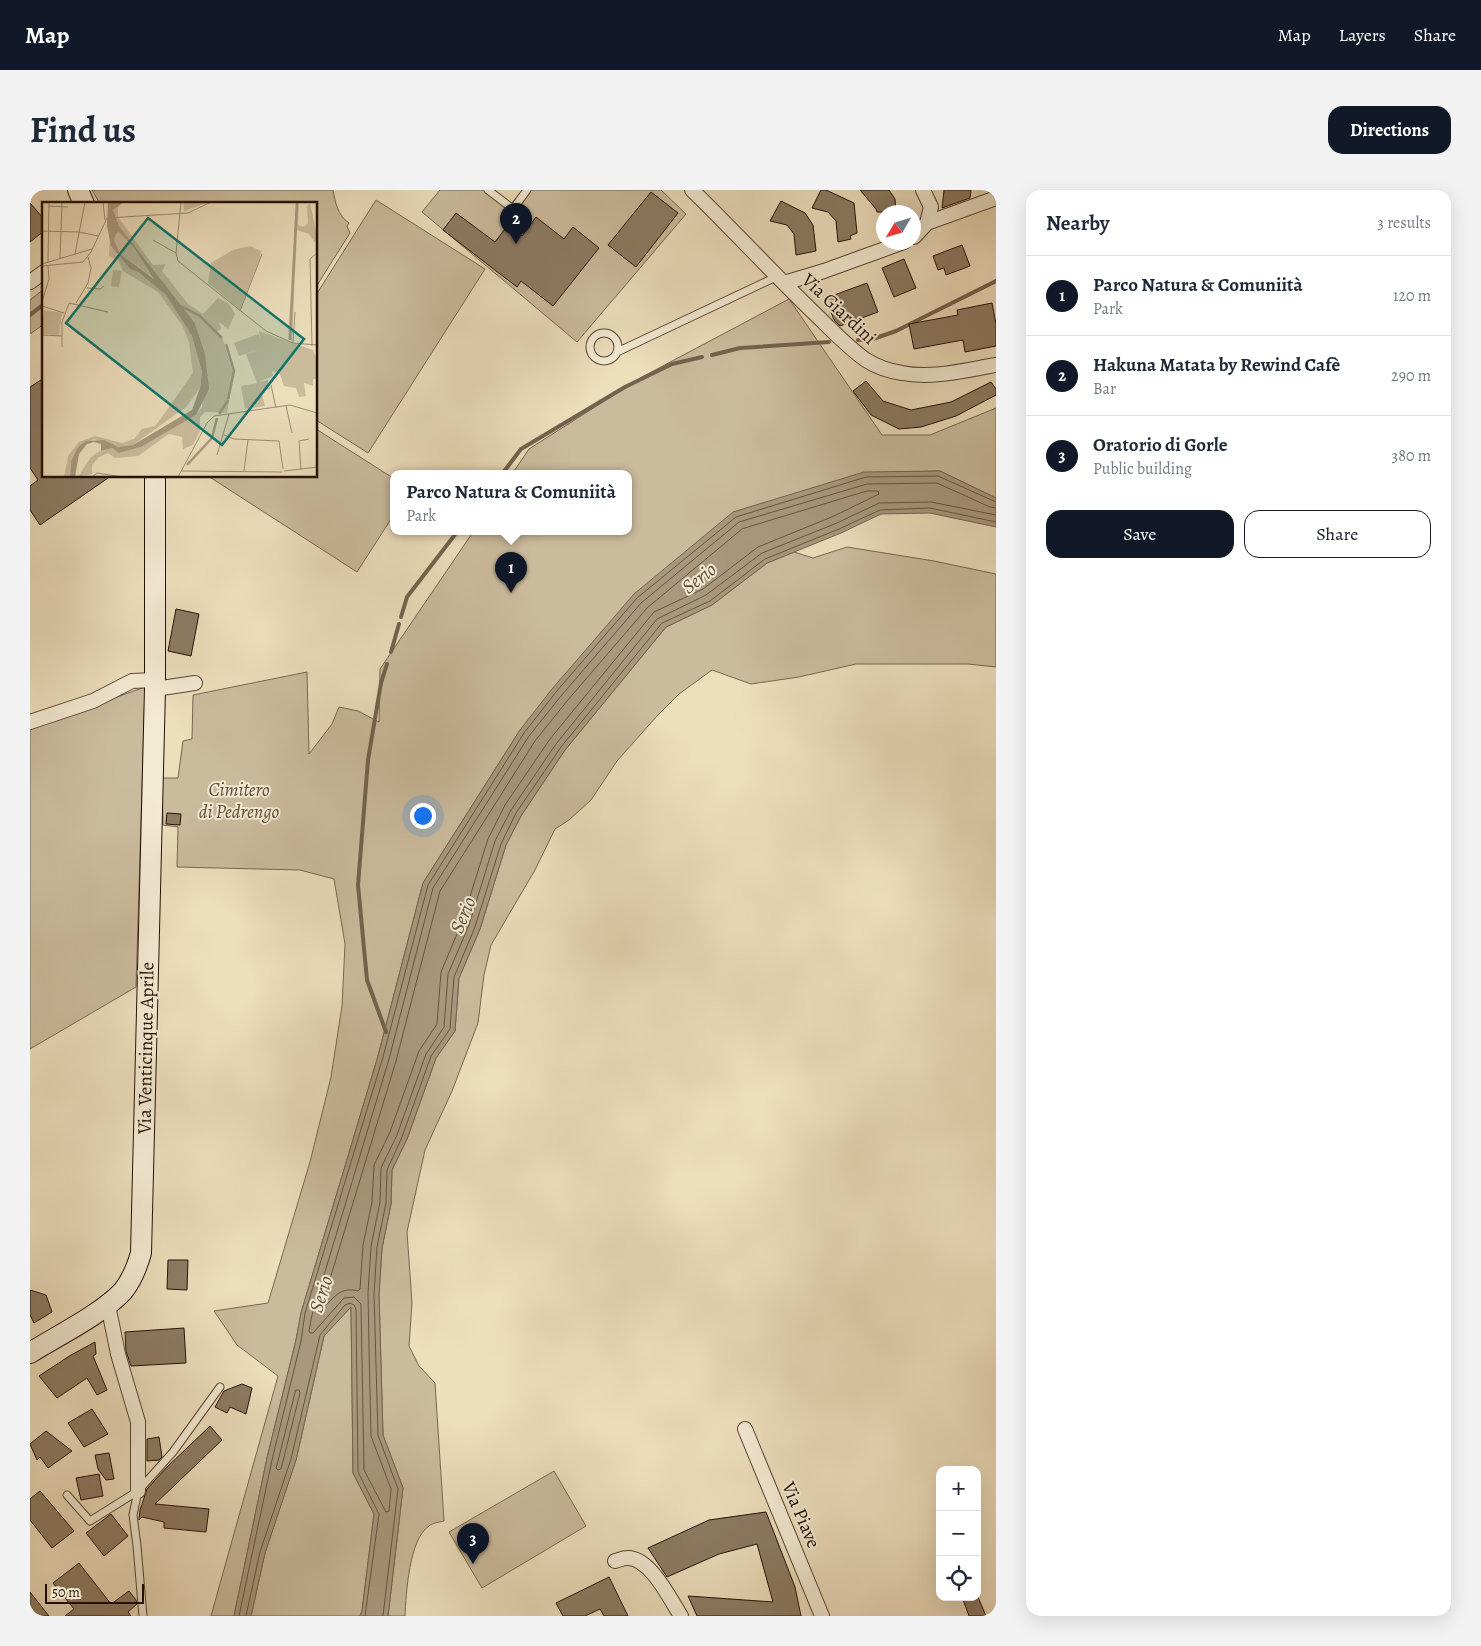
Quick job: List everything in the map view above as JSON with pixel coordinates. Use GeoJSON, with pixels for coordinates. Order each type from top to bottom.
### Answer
{"type":"FeatureCollection","features":[{"type":"Feature","properties":{"kind":"street"},"geometry":{"type":"LineString","coordinates":[[78,190],[83,202]]}},
{"type":"Feature","properties":{"kind":"street","name":"Via Giardini"},"geometry":{"type":"LineString","coordinates":[[692,190],[781,280],[854,351],[868,362],[902,374],[918,375],[996,365]]}},
{"type":"Feature","properties":{"kind":"street"},"geometry":{"type":"LineString","coordinates":[[923,190],[931,207],[927,223]]}},
{"type":"Feature","properties":{"kind":"street"},"geometry":{"type":"LineString","coordinates":[[921,229],[927,223],[996,198]]}},
{"type":"Feature","properties":{"kind":"street"},"geometry":{"type":"LineString","coordinates":[[781,280],[824,271],[882,250]]}},
{"type":"Feature","properties":{"kind":"street"},"geometry":{"type":"LineString","coordinates":[[30,282],[42,273]]}},
{"type":"Feature","properties":{"kind":"street","name":"Via Venticinque Aprile"},"geometry":{"type":"LineString","coordinates":[[30,1353],[108,1306],[124,1290],[134,1274],[141,1253],[155,684],[155,478]]}},
{"type":"Feature","properties":{"kind":"street"},"geometry":{"type":"LineString","coordinates":[[30,722],[93,701],[132,681],[155,684],[195,683]]}},
{"type":"Feature","properties":{"kind":"street"},"geometry":{"type":"LineString","coordinates":[[108,1306],[118,1354],[138,1422],[138,1491]]}},
{"type":"Feature","properties":{"kind":"street","name":"Via Piave"},"geometry":{"type":"LineString","coordinates":[[747,1433],[822,1616]]}},
{"type":"Feature","properties":{"kind":"street"},"geometry":{"type":"LineString","coordinates":[[616,1561],[627,1558],[640,1561],[654,1574],[681,1616]]}},
{"type":"Feature","properties":{"kind":"lane"},"geometry":{"type":"LineString","coordinates":[[488,190],[513,209],[527,190]]}},
{"type":"Feature","properties":{"kind":"lane"},"geometry":{"type":"LineString","coordinates":[[617,352],[618,348],[615,339],[608,334],[598,334],[592,340],[589,348],[593,357],[601,361],[611,360],[617,352],[781,280]]}},
{"type":"Feature","properties":{"kind":"lane"},"geometry":{"type":"LineString","coordinates":[[66,1495],[90,1521],[138,1491],[174,1452],[220,1387]]}},
{"type":"Feature","properties":{"kind":"lane"},"geometry":{"type":"LineString","coordinates":[[138,1491],[133,1515],[143,1616]]}},
{"type":"Feature","properties":{"kind":"green space"},"geometry":{"type":"Polygon","coordinates":[[[92,190],[333,190],[340,213],[349,223],[347,226],[350,233],[318,284],[318,202],[99,202],[92,190]]]}},
{"type":"Feature","properties":{"kind":"green space"},"geometry":{"type":"Polygon","coordinates":[[[440,190],[492,190],[510,205],[523,190],[661,190],[686,214],[577,342],[422,212],[440,190]]]}},
{"type":"Feature","properties":{"kind":"green space"},"geometry":{"type":"Polygon","coordinates":[[[376,200],[485,269],[368,453],[318,421],[318,292],[376,200]]]}},
{"type":"Feature","properties":{"kind":"green space"},"geometry":{"type":"Polygon","coordinates":[[[42,291],[42,325],[30,334],[30,300],[42,291]]]}},
{"type":"Feature","properties":{"kind":"green space","name":"Cimitero di Pedrengo"},"geometry":{"type":"Polygon","coordinates":[[[789,299],[882,435],[930,435],[996,408],[996,498],[940,471],[864,473],[520,730],[423,883],[378,1056],[301,1313],[267,1458],[234,1616],[211,1616],[278,1376],[237,1345],[214,1311],[268,1303],[310,1162],[331,1077],[342,1006],[345,944],[334,879],[300,870],[177,867],[178,827],[163,825],[162,778],[178,778],[183,741],[192,739],[193,695],[307,672],[309,754],[332,724],[339,707],[358,711],[379,722],[380,669],[471,535],[632,535],[632,470],[515,470],[529,449],[642,377],[789,299]]]}},
{"type":"Feature","properties":{"kind":"green space"},"geometry":{"type":"Polygon","coordinates":[[[318,430],[390,476],[390,521],[357,572],[211,478],[318,478],[318,430]]]}},
{"type":"Feature","properties":{"kind":"green space"},"geometry":{"type":"Polygon","coordinates":[[[847,547],[934,561],[996,574],[996,667],[968,664],[856,664],[799,677],[751,684],[712,670],[679,694],[657,716],[617,761],[591,800],[569,820],[555,829],[535,870],[491,945],[484,975],[478,1023],[452,1091],[425,1150],[407,1232],[412,1303],[409,1346],[419,1366],[435,1383],[444,1521],[429,1526],[417,1542],[410,1568],[405,1616],[388,1616],[403,1488],[383,1435],[379,1294],[382,1248],[391,1204],[392,1170],[407,1139],[436,1058],[455,1031],[459,978],[480,929],[506,845],[521,816],[565,750],[666,627],[712,605],[767,563],[794,552],[813,558],[847,547]]]}},
{"type":"Feature","properties":{"kind":"green space"},"geometry":{"type":"Polygon","coordinates":[[[145,687],[136,987],[30,1049],[30,728],[145,687]]]}},
{"type":"Feature","properties":{"kind":"green space"},"geometry":{"type":"Polygon","coordinates":[[[351,1306],[353,1473],[374,1514],[362,1611],[360,1616],[251,1616],[265,1553],[296,1460],[324,1336],[351,1306]]]}},
{"type":"Feature","properties":{"kind":"green space"},"geometry":{"type":"Polygon","coordinates":[[[554,1471],[586,1526],[482,1588],[449,1532],[554,1471]]]}},
{"type":"Feature","properties":{"kind":"water","name":"Serio"},"geometry":{"type":"Polygon","coordinates":[[[940,471],[996,498],[996,527],[930,513],[881,514],[841,533],[767,563],[712,605],[666,627],[565,750],[521,816],[506,845],[480,929],[459,978],[455,1031],[436,1058],[407,1139],[392,1170],[391,1204],[382,1248],[379,1294],[383,1435],[403,1488],[388,1616],[360,1616],[374,1514],[353,1473],[351,1307],[324,1336],[296,1460],[265,1553],[251,1616],[234,1616],[267,1458],[301,1313],[378,1056],[423,883],[520,730],[552,689],[634,594],[733,512],[864,472],[940,471]]]}},
{"type":"Feature","properties":{"kind":"building"},"geometry":{"type":"Polygon","coordinates":[[[821,190],[826,190],[854,203],[857,233],[850,236],[851,239],[838,242],[836,221],[828,212],[812,208],[821,190]]]}},
{"type":"Feature","properties":{"kind":"building"},"geometry":{"type":"Polygon","coordinates":[[[860,190],[889,190],[895,199],[895,205],[876,205],[876,209],[860,190]]]}},
{"type":"Feature","properties":{"kind":"building"},"geometry":{"type":"Polygon","coordinates":[[[944,190],[971,190],[970,198],[942,208],[944,190]]]}},
{"type":"Feature","properties":{"kind":"building"},"geometry":{"type":"Polygon","coordinates":[[[651,192],[678,213],[636,267],[608,245],[651,192]]]}},
{"type":"Feature","properties":{"kind":"building"},"geometry":{"type":"Polygon","coordinates":[[[781,201],[805,213],[813,225],[816,251],[796,255],[794,234],[787,225],[770,221],[781,201]]]}},
{"type":"Feature","properties":{"kind":"building"},"geometry":{"type":"Polygon","coordinates":[[[30,203],[42,217],[42,233],[30,242],[30,203]]]}},
{"type":"Feature","properties":{"kind":"building"},"geometry":{"type":"Polygon","coordinates":[[[456,213],[495,242],[508,225],[522,236],[536,217],[564,239],[573,227],[599,248],[553,306],[521,281],[517,287],[443,230],[456,213]]]}},
{"type":"Feature","properties":{"kind":"building"},"geometry":{"type":"Polygon","coordinates":[[[962,245],[970,266],[946,275],[944,268],[938,270],[933,256],[962,245]]]}},
{"type":"Feature","properties":{"kind":"building"},"geometry":{"type":"Polygon","coordinates":[[[904,259],[916,288],[894,297],[882,268],[904,259]]]}},
{"type":"Feature","properties":{"kind":"building"},"geometry":{"type":"Polygon","coordinates":[[[867,283],[878,312],[840,326],[834,320],[826,298],[867,283]]]}},
{"type":"Feature","properties":{"kind":"building"},"geometry":{"type":"Polygon","coordinates":[[[992,303],[996,324],[996,346],[965,352],[963,340],[914,349],[909,324],[958,315],[957,310],[992,303]]]}},
{"type":"Feature","properties":{"kind":"building"},"geometry":{"type":"Polygon","coordinates":[[[42,379],[42,478],[108,478],[40,525],[30,510],[30,486],[38,480],[30,468],[30,387],[42,379]]]}},
{"type":"Feature","properties":{"kind":"building"},"geometry":{"type":"Polygon","coordinates":[[[866,381],[883,401],[911,410],[951,402],[991,382],[996,389],[996,395],[956,416],[921,427],[899,429],[871,415],[853,391],[866,381]]]}},
{"type":"Feature","properties":{"kind":"building"},"geometry":{"type":"Polygon","coordinates":[[[176,609],[199,614],[191,656],[168,651],[176,609]]]}},
{"type":"Feature","properties":{"kind":"building"},"geometry":{"type":"Polygon","coordinates":[[[167,813],[181,814],[180,825],[166,824],[167,813]]]}},
{"type":"Feature","properties":{"kind":"building"},"geometry":{"type":"Polygon","coordinates":[[[168,1260],[188,1260],[187,1290],[167,1289],[168,1260]]]}},
{"type":"Feature","properties":{"kind":"building"},"geometry":{"type":"Polygon","coordinates":[[[30,1290],[46,1295],[52,1312],[34,1323],[30,1315],[30,1290]]]}},
{"type":"Feature","properties":{"kind":"building"},"geometry":{"type":"Polygon","coordinates":[[[184,1328],[186,1363],[131,1366],[126,1351],[125,1332],[184,1328]]]}},
{"type":"Feature","properties":{"kind":"building"},"geometry":{"type":"Polygon","coordinates":[[[95,1342],[96,1354],[93,1356],[107,1390],[97,1395],[87,1378],[57,1398],[39,1376],[95,1342]]]}},
{"type":"Feature","properties":{"kind":"building"},"geometry":{"type":"Polygon","coordinates":[[[242,1384],[252,1388],[246,1414],[230,1407],[227,1413],[215,1407],[224,1391],[242,1384]]]}},
{"type":"Feature","properties":{"kind":"building"},"geometry":{"type":"Polygon","coordinates":[[[92,1409],[108,1434],[84,1447],[68,1423],[92,1409]]]}},
{"type":"Feature","properties":{"kind":"building"},"geometry":{"type":"Polygon","coordinates":[[[210,1426],[222,1440],[155,1504],[209,1509],[206,1532],[164,1528],[164,1522],[142,1517],[139,1520],[140,1510],[147,1489],[210,1426]]]}},
{"type":"Feature","properties":{"kind":"building"},"geometry":{"type":"Polygon","coordinates":[[[46,1431],[72,1451],[48,1468],[40,1457],[37,1460],[30,1444],[46,1431]]]}},
{"type":"Feature","properties":{"kind":"building"},"geometry":{"type":"Polygon","coordinates":[[[159,1437],[162,1457],[159,1460],[147,1461],[147,1439],[159,1437]]]}},
{"type":"Feature","properties":{"kind":"building"},"geometry":{"type":"Polygon","coordinates":[[[109,1453],[114,1479],[106,1480],[98,1469],[95,1455],[109,1453]]]}},
{"type":"Feature","properties":{"kind":"building"},"geometry":{"type":"Polygon","coordinates":[[[99,1474],[103,1496],[81,1500],[76,1478],[99,1474]]]}},
{"type":"Feature","properties":{"kind":"building"},"geometry":{"type":"Polygon","coordinates":[[[40,1491],[74,1531],[52,1548],[30,1520],[30,1499],[40,1491]]]}},
{"type":"Feature","properties":{"kind":"building"},"geometry":{"type":"Polygon","coordinates":[[[766,1512],[795,1587],[801,1616],[697,1616],[688,1596],[773,1602],[757,1544],[719,1554],[667,1577],[648,1548],[709,1520],[766,1512]]]}},
{"type":"Feature","properties":{"kind":"building"},"geometry":{"type":"Polygon","coordinates":[[[111,1514],[128,1536],[104,1556],[86,1533],[111,1514]]]}},
{"type":"Feature","properties":{"kind":"building"},"geometry":{"type":"Polygon","coordinates":[[[79,1563],[111,1604],[129,1591],[137,1604],[128,1612],[131,1616],[65,1616],[74,1609],[53,1583],[79,1563]]]}},
{"type":"Feature","properties":{"kind":"building"},"geometry":{"type":"Polygon","coordinates":[[[609,1577],[628,1616],[604,1616],[600,1609],[585,1616],[563,1616],[556,1603],[609,1577]]]}},
{"type":"Feature","properties":{"kind":"building"},"geometry":{"type":"Polygon","coordinates":[[[30,1592],[49,1616],[30,1616],[30,1592]]]}},
{"type":"Feature","properties":{"kind":"building"},"geometry":{"type":"Polygon","coordinates":[[[963,1601],[980,1601],[986,1616],[969,1616],[963,1601]]]}},
{"type":"Feature","properties":{"kind":"waterway"},"geometry":{"type":"LineString","coordinates":[[858,340],[873,339],[896,331],[996,281]]}},
{"type":"Feature","properties":{"kind":"waterway"},"geometry":{"type":"LineString","coordinates":[[30,315],[42,306]]}},
{"type":"Feature","properties":{"kind":"waterway"},"geometry":{"type":"LineString","coordinates":[[712,355],[740,348],[829,342]]}},
{"type":"Feature","properties":{"kind":"waterway"},"geometry":{"type":"LineString","coordinates":[[505,470],[521,449],[625,387],[672,364],[702,357]]}},
{"type":"Feature","properties":{"kind":"waterway"},"geometry":{"type":"LineString","coordinates":[[401,617],[407,597],[455,535]]}},
{"type":"Feature","properties":{"kind":"waterway"},"geometry":{"type":"LineString","coordinates":[[391,652],[399,624]]}},
{"type":"Feature","properties":{"kind":"waterway"},"geometry":{"type":"LineString","coordinates":[[386,1032],[367,980],[358,885],[368,760],[381,683],[387,664]]}},
{"type":"Feature","properties":{"kind":"place","name":"Hakuna Matata by Rewind Cafè"},"geometry":{"type":"Point","coordinates":[516,244]}},
{"type":"Feature","properties":{"kind":"place","name":"Parco Natura & Comuniità"},"geometry":{"type":"Point","coordinates":[511,593]}},
{"type":"Feature","properties":{"kind":"place","name":"Oratorio di Gorle"},"geometry":{"type":"Point","coordinates":[473,1564]}}]}
